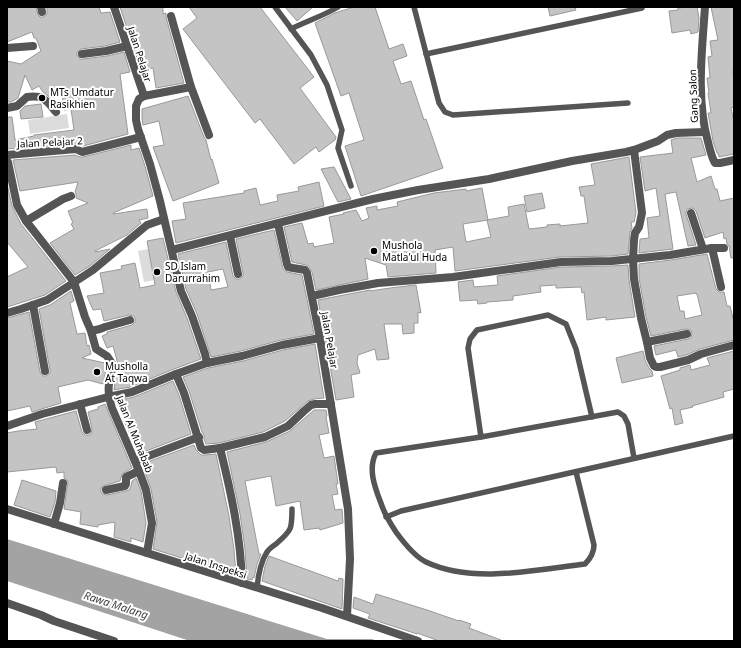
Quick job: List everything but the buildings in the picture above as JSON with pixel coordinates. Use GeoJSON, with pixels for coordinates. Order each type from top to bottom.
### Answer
{"type":"FeatureCollection","features":[{"type":"Feature","properties":{"kind":"street","name":"Jalan Pelajar"},"geometry":{"type":"LineString","coordinates":[[114,7],[144,96],[139,98],[136,106],[136,120],[160,201],[181,290],[192,316],[207,363]]}},
{"type":"Feature","properties":{"kind":"street","name":"Gang Salon"},"geometry":{"type":"LineString","coordinates":[[705,7],[701,96],[705,132],[711,155],[715,162],[720,163],[734,160]]}},
{"type":"Feature","properties":{"kind":"street"},"geometry":{"type":"LineString","coordinates":[[171,16],[191,87],[209,135]]}},
{"type":"Feature","properties":{"kind":"street"},"geometry":{"type":"LineString","coordinates":[[7,48],[33,46]]}},
{"type":"Feature","properties":{"kind":"street"},"geometry":{"type":"LineString","coordinates":[[82,54],[106,51],[127,46]]}},
{"type":"Feature","properties":{"kind":"street"},"geometry":{"type":"LineString","coordinates":[[144,96],[191,87]]}},
{"type":"Feature","properties":{"kind":"street"},"geometry":{"type":"LineString","coordinates":[[7,108],[17,106],[27,97],[41,97],[46,100],[56,112]]}},
{"type":"Feature","properties":{"kind":"street"},"geometry":{"type":"LineString","coordinates":[[172,250],[373,199],[489,179],[634,150],[658,141],[667,135],[676,133],[705,132]]}},
{"type":"Feature","properties":{"kind":"street","name":"Jalan Pelajar 2"},"geometry":{"type":"LineString","coordinates":[[7,155],[76,149],[82,152],[141,137]]}},
{"type":"Feature","properties":{"kind":"street"},"geometry":{"type":"LineString","coordinates":[[634,150],[642,213],[634,240],[633,259],[635,287],[652,362],[656,367],[660,367],[688,360],[701,354],[734,345]]}},
{"type":"Feature","properties":{"kind":"street","name":"Jalan Al Muhabab"},"geometry":{"type":"LineString","coordinates":[[7,161],[17,205],[26,221],[74,282],[96,349],[107,356],[112,362],[113,365],[108,386],[108,397],[146,490],[152,524],[147,553]]}},
{"type":"Feature","properties":{"kind":"street"},"geometry":{"type":"LineString","coordinates":[[26,221],[63,199],[71,196]]}},
{"type":"Feature","properties":{"kind":"street"},"geometry":{"type":"LineString","coordinates":[[692,213],[703,249]]}},
{"type":"Feature","properties":{"kind":"street"},"geometry":{"type":"LineString","coordinates":[[7,313],[47,300],[93,270],[147,225],[164,219]]}},
{"type":"Feature","properties":{"kind":"street","name":"Jalan Pelajar"},"geometry":{"type":"LineString","coordinates":[[278,224],[288,267],[305,270],[307,273],[320,338],[348,516],[350,559],[347,616]]}},
{"type":"Feature","properties":{"kind":"street"},"geometry":{"type":"LineString","coordinates":[[230,236],[238,274]]}},
{"type":"Feature","properties":{"kind":"street"},"geometry":{"type":"LineString","coordinates":[[712,248],[721,286]]}},
{"type":"Feature","properties":{"kind":"street"},"geometry":{"type":"LineString","coordinates":[[312,296],[378,283],[453,277],[560,262],[612,261],[670,255],[703,249],[724,248]]}},
{"type":"Feature","properties":{"kind":"street"},"geometry":{"type":"LineString","coordinates":[[33,305],[45,371]]}},
{"type":"Feature","properties":{"kind":"street"},"geometry":{"type":"LineString","coordinates":[[91,331],[130,320]]}},
{"type":"Feature","properties":{"kind":"street"},"geometry":{"type":"LineString","coordinates":[[647,342],[687,334]]}},
{"type":"Feature","properties":{"kind":"street"},"geometry":{"type":"LineString","coordinates":[[7,426],[42,414],[132,392],[207,363],[242,356],[282,345],[320,338]]}},
{"type":"Feature","properties":{"kind":"street"},"geometry":{"type":"LineString","coordinates":[[176,374],[199,437],[201,448],[204,450],[220,448],[265,437],[288,426],[311,406],[315,404],[331,404]]}},
{"type":"Feature","properties":{"kind":"street"},"geometry":{"type":"LineString","coordinates":[[80,404],[87,430]]}},
{"type":"Feature","properties":{"kind":"street"},"geometry":{"type":"LineString","coordinates":[[135,461],[199,437]]}},
{"type":"Feature","properties":{"kind":"street"},"geometry":{"type":"LineString","coordinates":[[220,448],[229,483],[240,548],[242,583]]}},
{"type":"Feature","properties":{"kind":"street"},"geometry":{"type":"LineString","coordinates":[[106,490],[125,486],[126,477],[139,471]]}},
{"type":"Feature","properties":{"kind":"street"},"geometry":{"type":"LineString","coordinates":[[54,524],[60,503],[63,483]]}},
{"type":"Feature","properties":{"kind":"street","name":"Jalan Inspeksi"},"geometry":{"type":"LineString","coordinates":[[7,509],[347,616],[365,624],[418,641]]}},
{"type":"Feature","properties":{"kind":"street"},"geometry":{"type":"LineString","coordinates":[[7,604],[114,641]]}},
{"type":"Feature","properties":{"kind":"lane"},"geometry":{"type":"LineString","coordinates":[[275,7],[311,55],[327,85],[342,130],[338,148],[351,186]]}},
{"type":"Feature","properties":{"kind":"lane"},"geometry":{"type":"LineString","coordinates":[[292,29],[338,7]]}},
{"type":"Feature","properties":{"kind":"lane"},"geometry":{"type":"LineString","coordinates":[[414,7],[439,103],[445,112],[453,115],[628,103]]}},
{"type":"Feature","properties":{"kind":"lane"},"geometry":{"type":"LineString","coordinates":[[426,54],[642,8]]}},
{"type":"Feature","properties":{"kind":"lane"},"geometry":{"type":"LineString","coordinates":[[482,437],[468,348],[470,339],[477,330],[548,315],[566,324],[576,349],[592,417]]}},
{"type":"Feature","properties":{"kind":"lane"},"geometry":{"type":"LineString","coordinates":[[576,472],[594,545],[594,552],[590,560],[585,564],[514,573],[471,574],[444,569],[425,561],[406,547],[386,517],[375,487],[372,471],[373,459],[376,453],[388,450],[482,437],[618,412],[624,416],[628,424],[634,458]]}},
{"type":"Feature","properties":{"kind":"lane"},"geometry":{"type":"LineString","coordinates":[[386,517],[401,511],[734,436]]}},
{"type":"Feature","properties":{"kind":"lane"},"geometry":{"type":"LineString","coordinates":[[257,588],[259,572],[263,559],[268,550],[290,531],[292,526],[292,509]]}},
{"type":"Feature","properties":{"kind":"shaded area"},"geometry":{"type":"Polygon","coordinates":[[[67,114],[69,128],[30,134],[28,120],[67,114]]]}},
{"type":"Feature","properties":{"kind":"shaded area"},"geometry":{"type":"Polygon","coordinates":[[[154,248],[160,279],[144,282],[138,251],[154,248]]]}},
{"type":"Feature","properties":{"kind":"water","name":"Rawa Malang"},"geometry":{"type":"Polygon","coordinates":[[[7,539],[327,639],[372,639],[377,641],[190,641],[7,581],[7,539]]]}},
{"type":"Feature","properties":{"kind":"place","name":"MTs Umdatur Rasikhien"},"geometry":{"type":"Point","coordinates":[42,98]}},
{"type":"Feature","properties":{"kind":"place","name":"Mushola Matla'ul Huda"},"geometry":{"type":"Point","coordinates":[374,251]}},
{"type":"Feature","properties":{"kind":"place","name":"SD Islam Darurrahim"},"geometry":{"type":"Point","coordinates":[157,272]}},
{"type":"Feature","properties":{"kind":"place","name":"Musholla At Taqwa"},"geometry":{"type":"Point","coordinates":[97,372]}}]}
